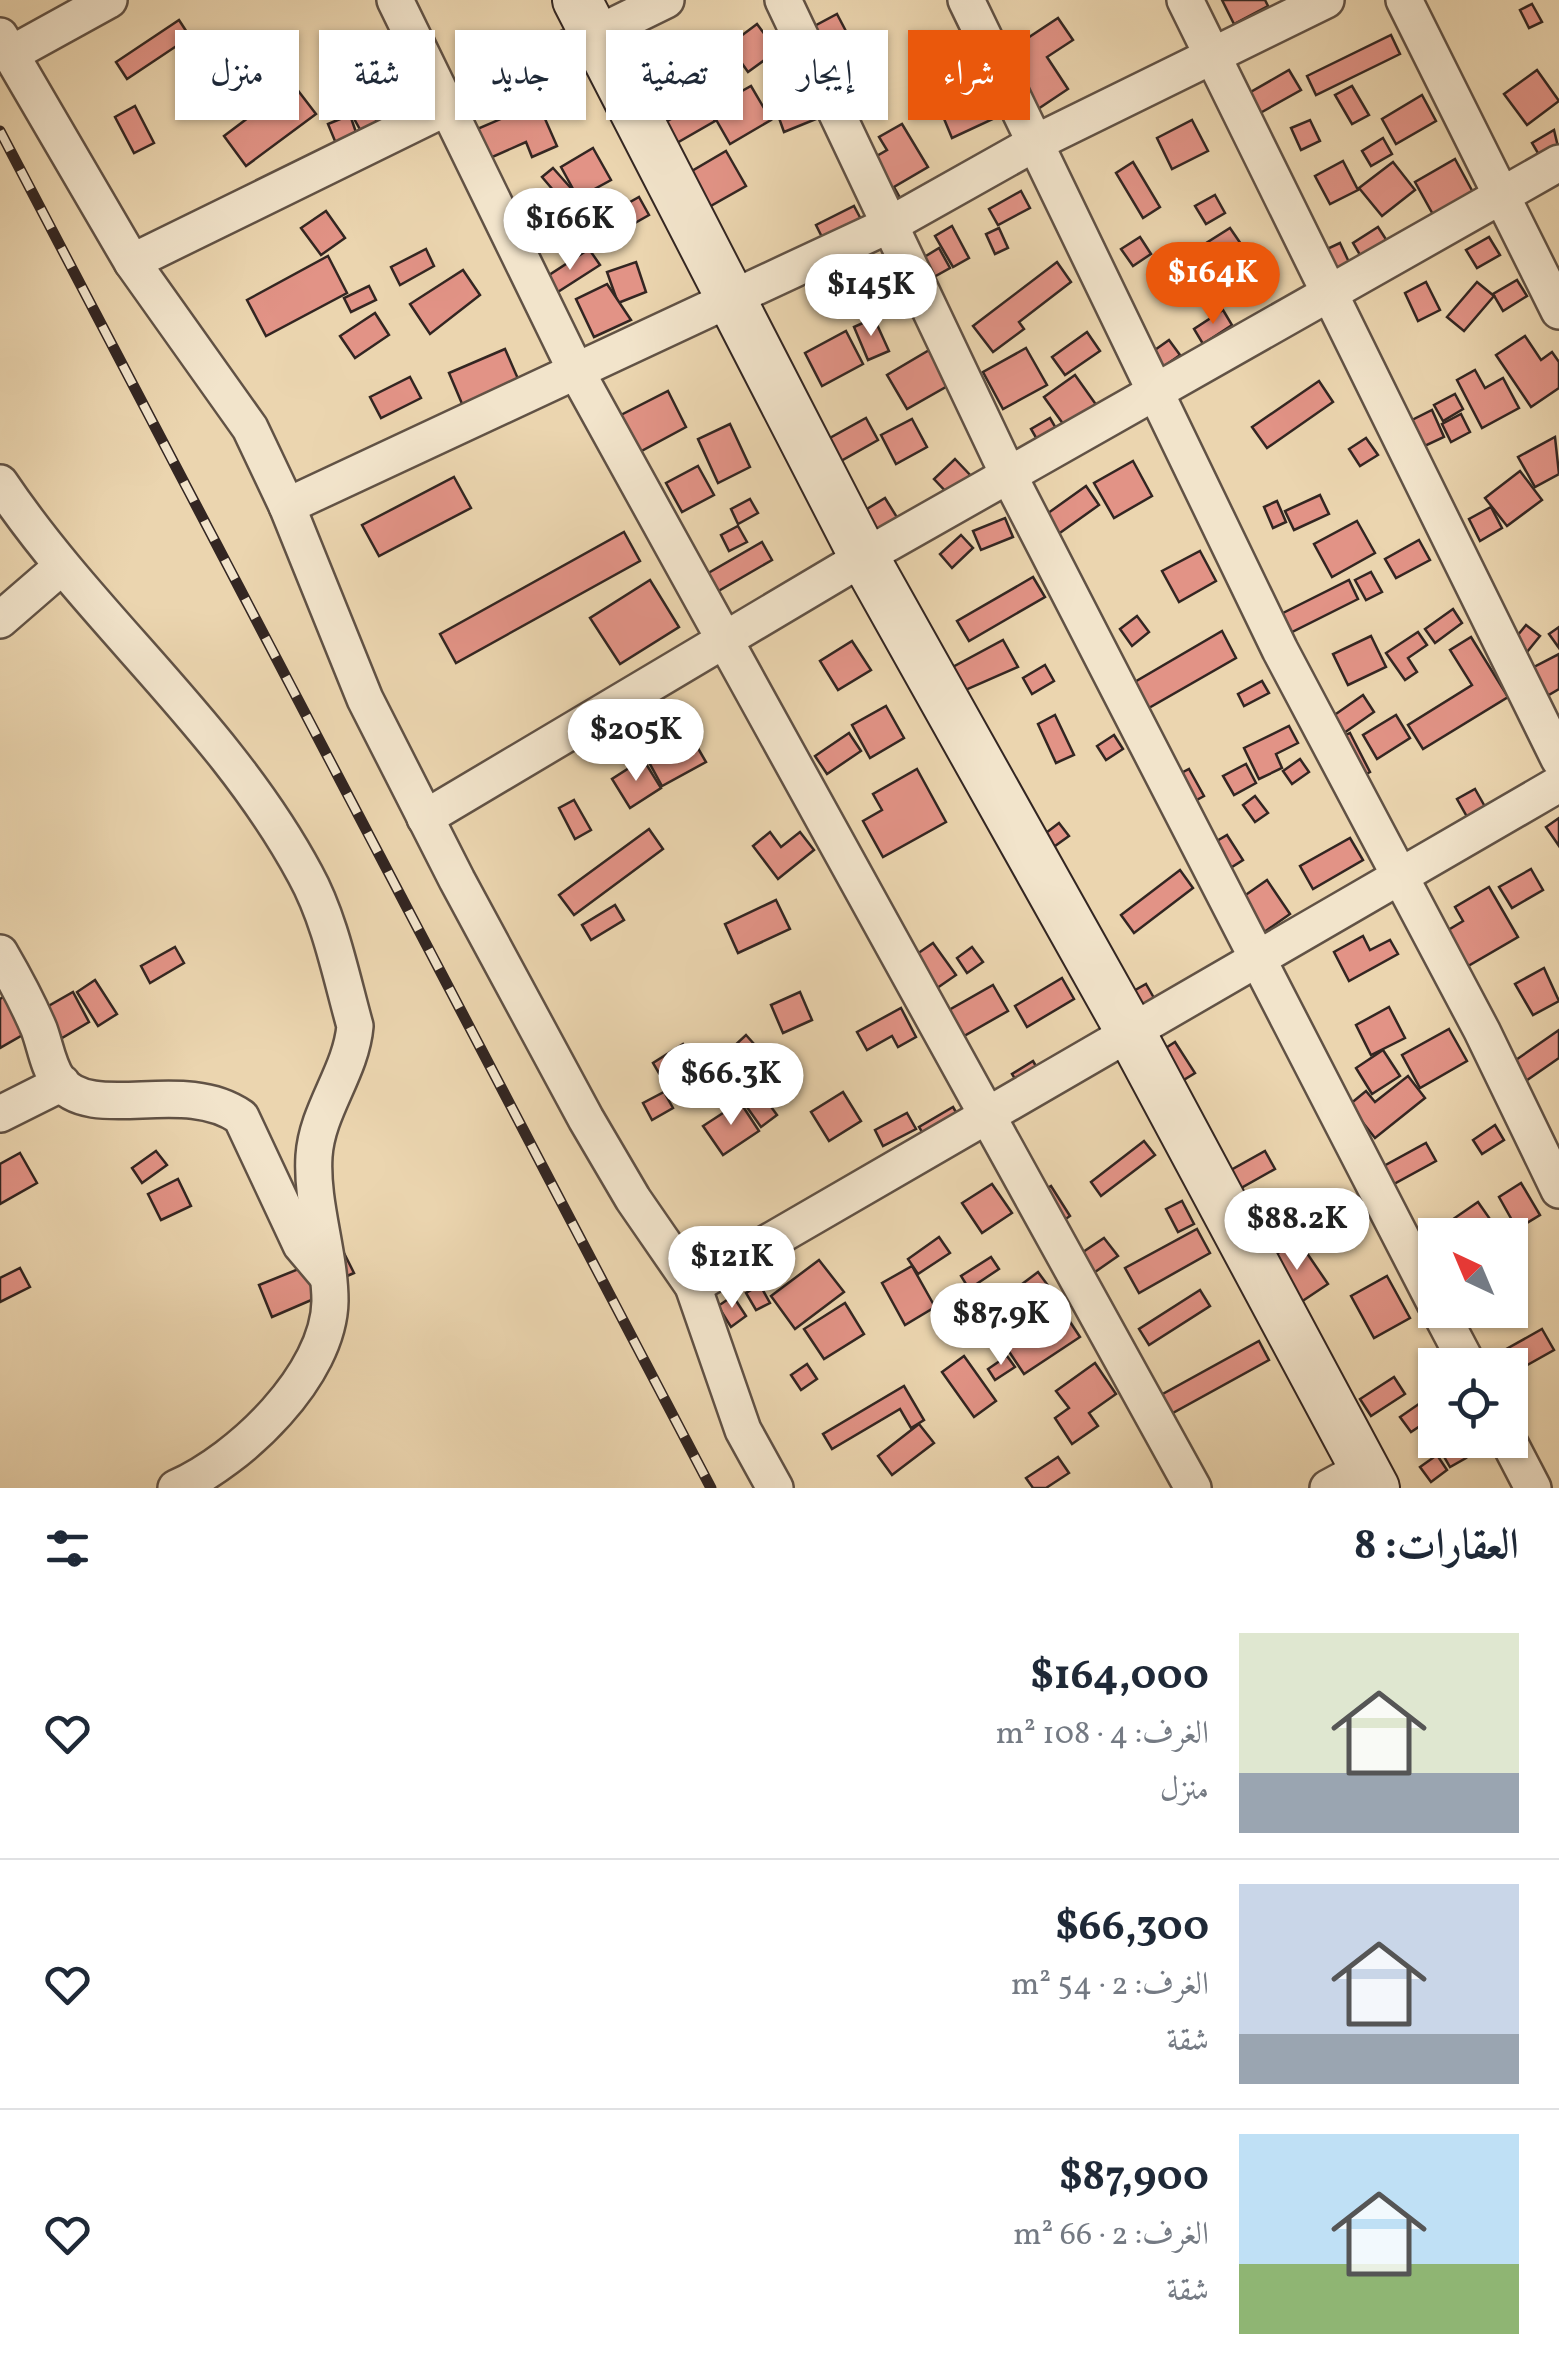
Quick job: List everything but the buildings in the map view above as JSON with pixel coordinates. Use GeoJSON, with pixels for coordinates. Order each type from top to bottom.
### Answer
{"type":"FeatureCollection","features":[{"type":"Feature","properties":{"kind":"street"},"geometry":{"type":"LineString","coordinates":[[108,0],[5,45],[132,262],[250,428],[287,506],[366,699],[586,1119],[633,1199],[693,1286],[743,1430],[775,1488]]}},
{"type":"Feature","properties":{"kind":"street"},"geometry":{"type":"LineString","coordinates":[[395,0],[575,369],[1193,1488]]}},
{"type":"Feature","properties":{"kind":"street"},"geometry":{"type":"LineString","coordinates":[[132,262],[448,104],[586,18],[666,0]]}},
{"type":"Feature","properties":{"kind":"street"},"geometry":{"type":"LineString","coordinates":[[783,0],[1008,474],[1418,1271]]}},
{"type":"Feature","properties":{"kind":"street"},"geometry":{"type":"LineString","coordinates":[[966,0],[1037,142],[1153,394],[1398,878],[1482,1032],[1559,1190]]}},
{"type":"Feature","properties":{"kind":"street"},"geometry":{"type":"LineString","coordinates":[[1185,0],[1559,759]]}},
{"type":"Feature","properties":{"kind":"street"},"geometry":{"type":"LineString","coordinates":[[287,506],[890,224],[1037,142],[1326,0]]}},
{"type":"Feature","properties":{"kind":"street"},"geometry":{"type":"LineString","coordinates":[[1404,0],[1559,311]]}},
{"type":"Feature","properties":{"kind":"street"},"geometry":{"type":"LineString","coordinates":[[586,18],[864,557],[1131,1033],[1355,1482]]}},
{"type":"Feature","properties":{"kind":"street"},"geometry":{"type":"LineString","coordinates":[[425,818],[725,637],[1559,163]]}},
{"type":"Feature","properties":{"kind":"street"},"geometry":{"type":"LineString","coordinates":[[0,483],[60,568],[233,763],[307,877],[356,1026],[353,1050],[321,1123],[314,1154],[328,1276],[329,1326],[302,1380],[247,1441],[176,1488]]}},
{"type":"Feature","properties":{"kind":"street"},"geometry":{"type":"LineString","coordinates":[[0,620],[60,568]]}},
{"type":"Feature","properties":{"kind":"street"},"geometry":{"type":"LineString","coordinates":[[693,1286],[1559,784]]}},
{"type":"Feature","properties":{"kind":"street"},"geometry":{"type":"LineString","coordinates":[[0,953],[62,1083],[82,1099],[101,1102],[153,1096],[204,1100],[241,1116],[301,1245],[328,1276]]}},
{"type":"Feature","properties":{"kind":"street"},"geometry":{"type":"LineString","coordinates":[[0,1114],[62,1083]]}},
{"type":"Feature","properties":{"kind":"street"},"geometry":{"type":"LineString","coordinates":[[1517,1458],[1533,1488]]}},
{"type":"Feature","properties":{"kind":"railway"},"geometry":{"type":"LineString","coordinates":[[0,131],[711,1488]]}}]}
